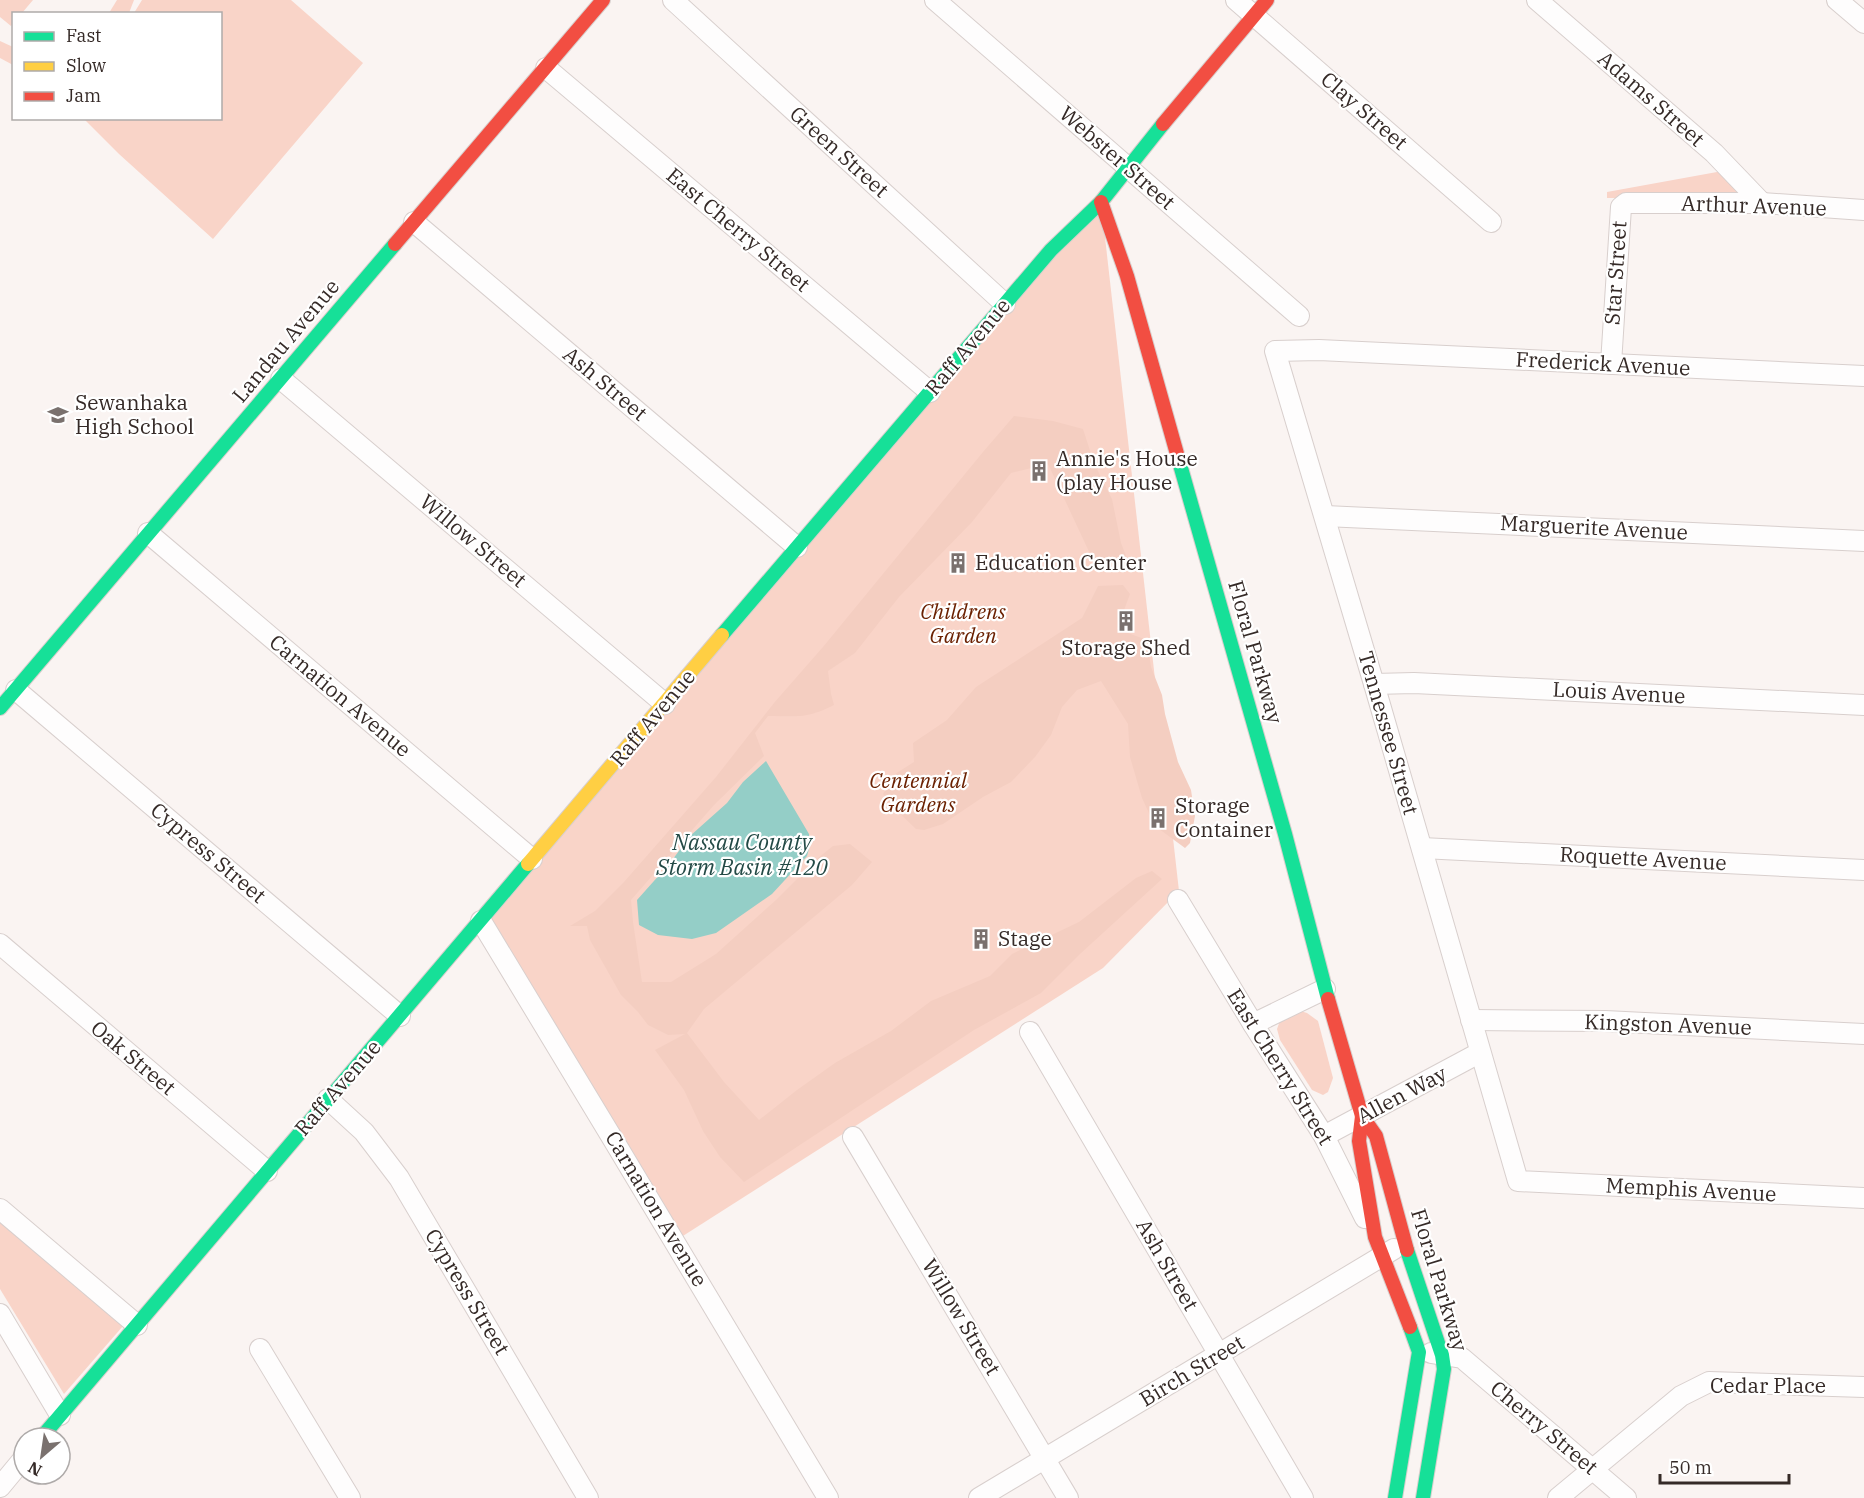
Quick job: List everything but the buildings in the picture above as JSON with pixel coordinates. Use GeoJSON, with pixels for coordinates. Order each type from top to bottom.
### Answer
{"type":"FeatureCollection","features":[{"type":"Feature","properties":{"kind":"street","name":"Landau Avenue"},"geometry":{"type":"LineString","coordinates":[[0,708],[603,0]]}},
{"type":"Feature","properties":{"kind":"street","name":"Green Street"},"geometry":{"type":"LineString","coordinates":[[673,0],[1005,304]]}},
{"type":"Feature","properties":{"kind":"street","name":"Webster Street"},"geometry":{"type":"LineString","coordinates":[[935,0],[1299,315]]}},
{"type":"Feature","properties":{"kind":"street","name":"Clay Street"},"geometry":{"type":"LineString","coordinates":[[1236,0],[1491,222]]}},
{"type":"Feature","properties":{"kind":"street","name":"Raff Avenue"},"geometry":{"type":"LineString","coordinates":[[51,1426],[1051,250],[1101,202],[1268,0]]}},
{"type":"Feature","properties":{"kind":"street","name":"Adams Street"},"geometry":{"type":"LineString","coordinates":[[1537,0],[1714,153],[1762,202]]}},
{"type":"Feature","properties":{"kind":"street"},"geometry":{"type":"LineString","coordinates":[[1837,0],[1864,23]]}},
{"type":"Feature","properties":{"kind":"street","name":"East Cherry Street"},"geometry":{"type":"LineString","coordinates":[[546,68],[930,392]]}},
{"type":"Feature","properties":{"kind":"street","name":"Floral Parkway"},"geometry":{"type":"LineString","coordinates":[[1101,202],[1127,276],[1285,834],[1325,989],[1362,1116],[1376,1136],[1404,1243],[1442,1355],[1444,1369],[1423,1498]]}},
{"type":"Feature","properties":{"kind":"street","name":"Arthur Avenue"},"geometry":{"type":"LineString","coordinates":[[1644,203],[1762,202],[1864,210]]}},
{"type":"Feature","properties":{"kind":"street","name":"Star Street"},"geometry":{"type":"LineString","coordinates":[[1611,364],[1621,207],[1626,203],[1644,203]]}},
{"type":"Feature","properties":{"kind":"street","name":"Ash Street"},"geometry":{"type":"LineString","coordinates":[[414,222],[797,547]]}},
{"type":"Feature","properties":{"kind":"street","name":"Tennessee Street"},"geometry":{"type":"LineString","coordinates":[[1343,351],[1275,351],[1518,1181]]}},
{"type":"Feature","properties":{"kind":"street","name":"Frederick Avenue"},"geometry":{"type":"LineString","coordinates":[[1343,351],[1864,376]]}},
{"type":"Feature","properties":{"kind":"street","name":"Willow Street"},"geometry":{"type":"LineString","coordinates":[[281,379],[665,704]]}},
{"type":"Feature","properties":{"kind":"street","name":"Marguerite Avenue"},"geometry":{"type":"LineString","coordinates":[[1324,516],[1864,541]]}},
{"type":"Feature","properties":{"kind":"street","name":"Carnation Avenue"},"geometry":{"type":"LineString","coordinates":[[148,533],[531,860]]}},
{"type":"Feature","properties":{"kind":"street","name":"Louis Avenue"},"geometry":{"type":"LineString","coordinates":[[1374,684],[1426,684],[1864,705]]}},
{"type":"Feature","properties":{"kind":"street","name":"Cypress Street"},"geometry":{"type":"LineString","coordinates":[[16,690],[400,1016]]}},
{"type":"Feature","properties":{"kind":"street","name":"Roquette Avenue"},"geometry":{"type":"LineString","coordinates":[[1422,848],[1864,870]]}},
{"type":"Feature","properties":{"kind":"street","name":"East Cherry Street"},"geometry":{"type":"LineString","coordinates":[[1178,900],[1324,1136],[1375,1237]]}},
{"type":"Feature","properties":{"kind":"street","name":"Carnation Avenue"},"geometry":{"type":"LineString","coordinates":[[481,921],[828,1498]]}},
{"type":"Feature","properties":{"kind":"street","name":"Oak Street"},"geometry":{"type":"LineString","coordinates":[[0,944],[267,1171]]}},
{"type":"Feature","properties":{"kind":"street"},"geometry":{"type":"LineString","coordinates":[[1253,1024],[1325,989]]}},
{"type":"Feature","properties":{"kind":"street","name":"Kingston Avenue"},"geometry":{"type":"LineString","coordinates":[[1471,1020],[1605,1021],[1864,1034]]}},
{"type":"Feature","properties":{"kind":"street","name":"Ash Street"},"geometry":{"type":"LineString","coordinates":[[1030,1032],[1303,1498]]}},
{"type":"Feature","properties":{"kind":"street","name":"Allen Way"},"geometry":{"type":"LineString","coordinates":[[1324,1136],[1479,1053]]}},
{"type":"Feature","properties":{"kind":"street","name":"Cypress Street"},"geometry":{"type":"LineString","coordinates":[[328,1099],[364,1132],[399,1178],[588,1498]]}},
{"type":"Feature","properties":{"kind":"street","name":"Floral Parkway"},"geometry":{"type":"LineString","coordinates":[[1362,1116],[1359,1141],[1375,1237],[1419,1352],[1395,1498]]}},
{"type":"Feature","properties":{"kind":"street","name":"Willow Street"},"geometry":{"type":"LineString","coordinates":[[854,1137],[1068,1498]]}},
{"type":"Feature","properties":{"kind":"street","name":"Memphis Avenue"},"geometry":{"type":"LineString","coordinates":[[1518,1181],[1864,1198]]}},
{"type":"Feature","properties":{"kind":"street"},"geometry":{"type":"LineString","coordinates":[[0,1209],[137,1325]]}},
{"type":"Feature","properties":{"kind":"street","name":"Birch Street"},"geometry":{"type":"LineString","coordinates":[[979,1498],[1404,1243]]}},
{"type":"Feature","properties":{"kind":"street"},"geometry":{"type":"LineString","coordinates":[[0,1314],[60,1415]]}},
{"type":"Feature","properties":{"kind":"street"},"geometry":{"type":"LineString","coordinates":[[260,1348],[350,1498]]}},
{"type":"Feature","properties":{"kind":"street"},"geometry":{"type":"LineString","coordinates":[[1419,1352],[1442,1355]]}},
{"type":"Feature","properties":{"kind":"street","name":"Cherry Street"},"geometry":{"type":"LineString","coordinates":[[1442,1355],[1462,1358],[1626,1498]]}},
{"type":"Feature","properties":{"kind":"street","name":"Cedar Place"},"geometry":{"type":"LineString","coordinates":[[1558,1498],[1681,1396],[1709,1382],[1864,1387]]}},
{"type":"Feature","properties":{"kind":"street"},"geometry":{"type":"LineString","coordinates":[[0,1486],[12,1472]]}},
{"type":"Feature","properties":{"kind":"green space"},"geometry":{"type":"Polygon","coordinates":[[[0,0],[33,0],[23,12],[12,12],[11,26],[0,17],[0,0]]]}},
{"type":"Feature","properties":{"kind":"green space"},"geometry":{"type":"Polygon","coordinates":[[[117,0],[134,0],[129,12],[110,12],[117,0]]]}},
{"type":"Feature","properties":{"kind":"green space"},"geometry":{"type":"Polygon","coordinates":[[[142,0],[291,0],[363,63],[213,239],[85,120],[222,120],[222,12],[135,12],[142,0]]]}},
{"type":"Feature","properties":{"kind":"green space"},"geometry":{"type":"Polygon","coordinates":[[[0,41],[12,47],[12,64],[0,58],[0,41]]]}},
{"type":"Feature","properties":{"kind":"green space"},"geometry":{"type":"Polygon","coordinates":[[[1728,170],[1752,198],[1607,198],[1607,192],[1728,170]]]}},
{"type":"Feature","properties":{"kind":"green space","name":"Centennial Gardens"},"geometry":{"type":"Polygon","coordinates":[[[1101,202],[1179,891],[1103,968],[675,1241],[481,921],[1101,202]]]}},
{"type":"Feature","properties":{"kind":"green space"},"geometry":{"type":"Polygon","coordinates":[[[1014,416],[1053,421],[1083,429],[1094,463],[1112,499],[1121,543],[1128,561],[1117,568],[1092,558],[1048,464],[1011,473],[972,522],[899,597],[855,653],[828,671],[834,705],[809,715],[768,716],[755,733],[764,756],[714,805],[631,900],[642,982],[671,982],[716,954],[833,846],[850,844],[872,862],[852,885],[704,1009],[687,1033],[724,1082],[759,1120],[835,1063],[891,1031],[931,1001],[990,976],[1012,954],[1079,922],[1136,878],[1152,871],[1162,879],[1041,993],[974,1030],[744,1182],[720,1157],[703,1131],[684,1090],[655,1050],[685,1034],[668,1035],[648,1025],[621,995],[590,940],[587,926],[570,926],[595,911],[624,882],[716,777],[774,703],[1014,416]]]}},
{"type":"Feature","properties":{"kind":"green space"},"geometry":{"type":"Polygon","coordinates":[[[1123,585],[1130,594],[1117,629],[1147,640],[1151,667],[1162,695],[1178,762],[1191,790],[1195,816],[1190,843],[1185,848],[1155,826],[1142,798],[1130,757],[1128,724],[1101,681],[1077,690],[1062,707],[1051,735],[1035,757],[1011,782],[983,797],[943,824],[924,830],[916,829],[883,794],[895,774],[914,762],[913,743],[947,720],[976,687],[1082,618],[1098,586],[1123,585]]]}},
{"type":"Feature","properties":{"kind":"green space"},"geometry":{"type":"Polygon","coordinates":[[[1297,1010],[1307,1013],[1318,1021],[1333,1078],[1328,1092],[1323,1095],[1312,1090],[1280,1040],[1277,1029],[1281,1018],[1297,1010]]]}},
{"type":"Feature","properties":{"kind":"green space"},"geometry":{"type":"Polygon","coordinates":[[[0,1220],[123,1326],[64,1394],[0,1289],[0,1220]]]}},
{"type":"Feature","properties":{"kind":"water","name":"Nassau County Storm Basin #120"},"geometry":{"type":"Polygon","coordinates":[[[766,761],[809,834],[810,845],[807,856],[772,894],[716,933],[692,939],[658,935],[639,925],[637,900],[670,863],[690,836],[727,803],[743,782],[766,761]]]}},
{"type":"Feature","properties":{"kind":"traffic: fast"},"geometry":{"type":"LineString","coordinates":[[722,635],[1051,250],[1101,202],[1163,124]]}},
{"type":"Feature","properties":{"kind":"traffic: fast"},"geometry":{"type":"LineString","coordinates":[[0,708],[395,244]]}},
{"type":"Feature","properties":{"kind":"traffic: fast"},"geometry":{"type":"LineString","coordinates":[[1179,461],[1285,834],[1328,999]]}},
{"type":"Feature","properties":{"kind":"traffic: fast"},"geometry":{"type":"LineString","coordinates":[[51,1426],[528,864]]}},
{"type":"Feature","properties":{"kind":"traffic: fast"},"geometry":{"type":"LineString","coordinates":[[1407,1250],[1442,1355],[1444,1369],[1423,1498]]}},
{"type":"Feature","properties":{"kind":"traffic: fast"},"geometry":{"type":"LineString","coordinates":[[1395,1498],[1419,1352],[1410,1327]]}},
{"type":"Feature","properties":{"kind":"traffic: slow"},"geometry":{"type":"LineString","coordinates":[[528,864],[722,635]]}},
{"type":"Feature","properties":{"kind":"traffic: jam"},"geometry":{"type":"LineString","coordinates":[[395,244],[603,0]]}},
{"type":"Feature","properties":{"kind":"traffic: jam"},"geometry":{"type":"LineString","coordinates":[[1163,124],[1267,0]]}},
{"type":"Feature","properties":{"kind":"traffic: jam"},"geometry":{"type":"LineString","coordinates":[[1101,202],[1127,276],[1179,461]]}},
{"type":"Feature","properties":{"kind":"traffic: jam"},"geometry":{"type":"LineString","coordinates":[[1328,999],[1362,1116],[1376,1136],[1407,1250]]}},
{"type":"Feature","properties":{"kind":"traffic: jam"},"geometry":{"type":"LineString","coordinates":[[1362,1116],[1359,1141],[1375,1237],[1410,1327]]}},
{"type":"Feature","properties":{"kind":"place","name":"Sewanhaka High School"},"geometry":{"type":"Point","coordinates":[58,415]}},
{"type":"Feature","properties":{"kind":"place","name":"Annie's House (play House"},"geometry":{"type":"Point","coordinates":[1039,471]}},
{"type":"Feature","properties":{"kind":"place","name":"Education Center"},"geometry":{"type":"Point","coordinates":[958,563]}},
{"type":"Feature","properties":{"kind":"place","name":"Storage Shed"},"geometry":{"type":"Point","coordinates":[1126,621]}},
{"type":"Feature","properties":{"kind":"place","name":"Storage Container"},"geometry":{"type":"Point","coordinates":[1158,818]}},
{"type":"Feature","properties":{"kind":"place","name":"Stage"},"geometry":{"type":"Point","coordinates":[981,939]}},
{"type":"Feature","properties":{"kind":"park label","name":"Childrens Garden"},"geometry":{"type":"Point","coordinates":[963,624]}}]}
